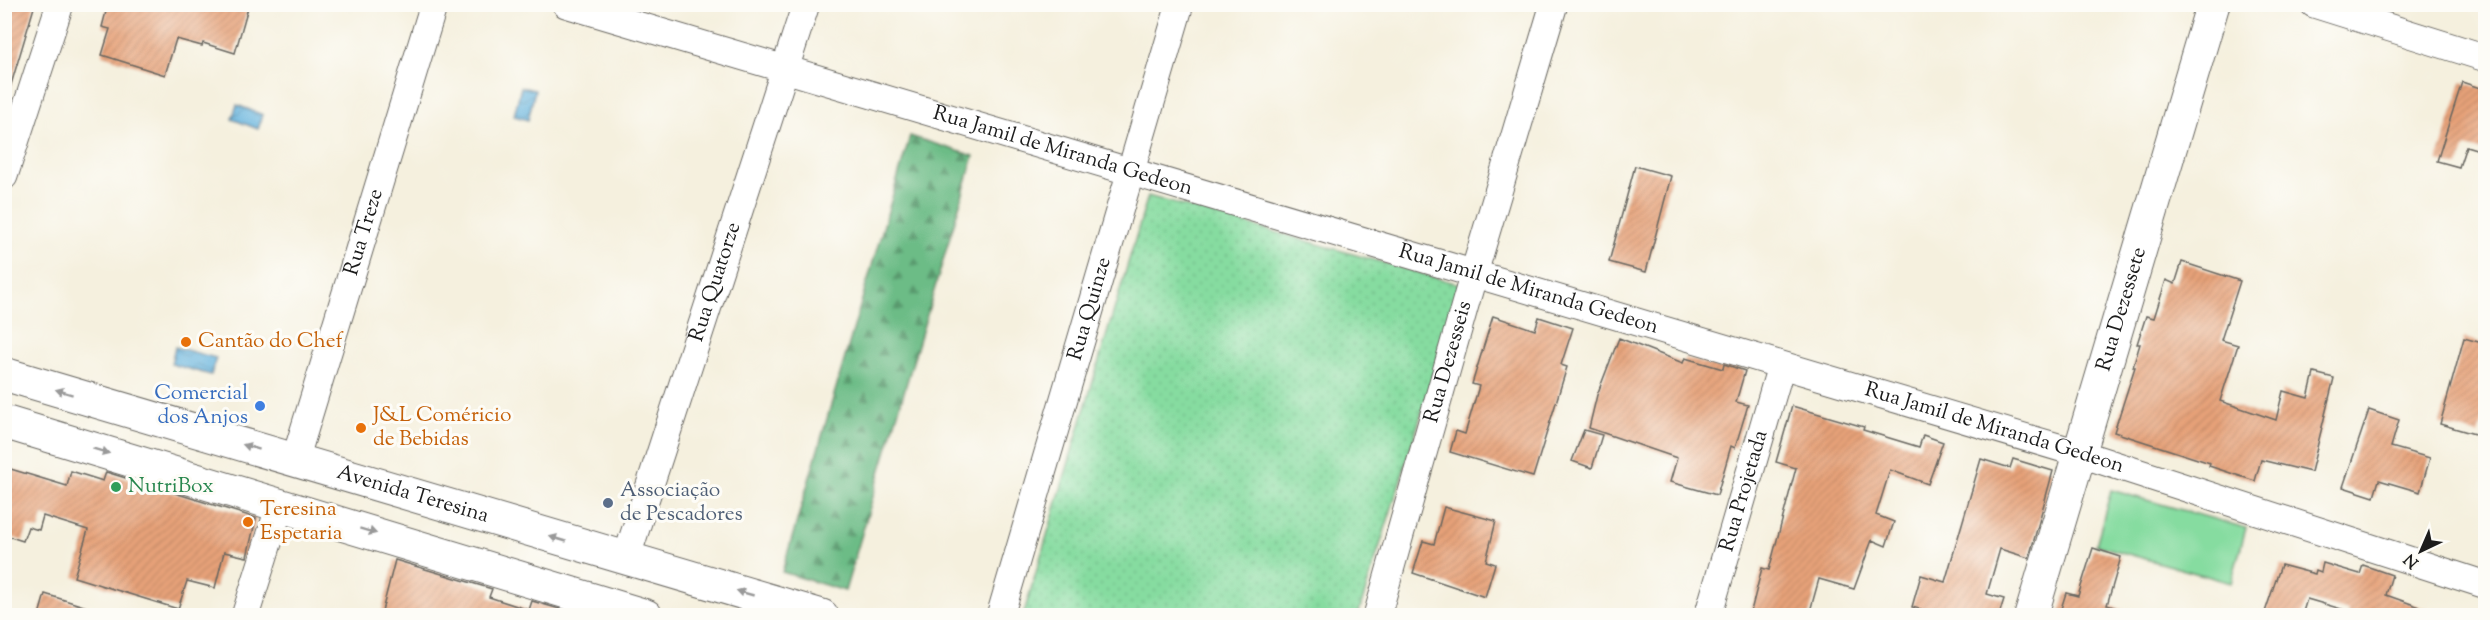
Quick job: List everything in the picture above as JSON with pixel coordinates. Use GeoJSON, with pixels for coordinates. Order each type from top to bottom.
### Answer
{"type":"FeatureCollection","features":[{"type":"Feature","properties":{"kind":"main road","name":"Rua Dezessete"},"geometry":{"type":"LineString","coordinates":[[2031,615],[2213,4]]}},
{"type":"Feature","properties":{"kind":"main road","name":"Avenida Teresina"},"geometry":{"type":"LineString","coordinates":[[4,374],[822,615]]}},
{"type":"Feature","properties":{"kind":"main road"},"geometry":{"type":"LineString","coordinates":[[4,422],[631,613]]}},
{"type":"Feature","properties":{"kind":"street"},"geometry":{"type":"LineString","coordinates":[[4,176],[60,4]]}},
{"type":"Feature","properties":{"kind":"street","name":"Rua Treze"},"geometry":{"type":"LineString","coordinates":[[295,460],[434,4]]}},
{"type":"Feature","properties":{"kind":"street","name":"Rua Jamil de Miranda Gedeon"},"geometry":{"type":"LineString","coordinates":[[567,4],[2078,453],[2486,585]]}},
{"type":"Feature","properties":{"kind":"street","name":"Rua Quatorze"},"geometry":{"type":"LineString","coordinates":[[626,559],[787,69],[806,4]]}},
{"type":"Feature","properties":{"kind":"street","name":"Rua Quinze"},"geometry":{"type":"LineString","coordinates":[[1000,615],[1180,4]]}},
{"type":"Feature","properties":{"kind":"street","name":"Rua Dezesseis"},"geometry":{"type":"LineString","coordinates":[[1377,615],[1474,273],[1554,4]]}},
{"type":"Feature","properties":{"kind":"street"},"geometry":{"type":"LineString","coordinates":[[2314,4],[2486,58]]}},
{"type":"Feature","properties":{"kind":"street","name":"Rua Projetada"},"geometry":{"type":"LineString","coordinates":[[1708,615],[1781,366]]}},
{"type":"Feature","properties":{"kind":"street"},"geometry":{"type":"LineString","coordinates":[[245,615],[280,505]]}},
{"type":"Feature","properties":{"kind":"green space"},"geometry":{"type":"Polygon","coordinates":[[[910,136],[974,156],[845,591],[782,572],[910,136]]]}},
{"type":"Feature","properties":{"kind":"green space"},"geometry":{"type":"Polygon","coordinates":[[[1148,196],[1462,285],[1358,615],[1023,616],[1148,196]]]}},
{"type":"Feature","properties":{"kind":"green space"},"geometry":{"type":"Polygon","coordinates":[[[2111,490],[2246,528],[2231,583],[2096,545],[2111,490]]]}},
{"type":"Feature","properties":{"kind":"water"},"geometry":{"type":"Polygon","coordinates":[[[521,87],[535,90],[528,120],[514,116],[521,87]]]}},
{"type":"Feature","properties":{"kind":"water"},"geometry":{"type":"Polygon","coordinates":[[[237,105],[263,115],[258,129],[232,119],[237,105]]]}},
{"type":"Feature","properties":{"kind":"water"},"geometry":{"type":"Polygon","coordinates":[[[175,347],[216,358],[211,375],[171,364],[175,347]]]}},
{"type":"Feature","properties":{"kind":"building"},"geometry":{"type":"Polygon","coordinates":[[[4,4],[35,4],[10,88],[4,88],[4,4]]]}},
{"type":"Feature","properties":{"kind":"building"},"geometry":{"type":"Polygon","coordinates":[[[108,4],[249,4],[235,53],[203,43],[202,46],[176,39],[165,75],[102,55],[110,29],[102,27],[108,4]]]}},
{"type":"Feature","properties":{"kind":"building"},"geometry":{"type":"Polygon","coordinates":[[[2462,82],[2486,90],[2486,152],[2466,146],[2459,167],[2437,161],[2462,82]]]}},
{"type":"Feature","properties":{"kind":"building"},"geometry":{"type":"Polygon","coordinates":[[[1635,166],[1671,176],[1646,272],[1609,262],[1635,166]]]}},
{"type":"Feature","properties":{"kind":"building"},"geometry":{"type":"Polygon","coordinates":[[[2182,262],[2240,281],[2221,340],[2238,345],[2220,401],[2276,420],[2283,391],[2308,398],[2314,373],[2334,378],[2311,472],[2261,460],[2255,481],[2209,466],[2210,463],[2114,432],[2135,367],[2133,367],[2140,344],[2137,344],[2146,316],[2154,318],[2166,280],[2175,284],[2182,262]]]}},
{"type":"Feature","properties":{"kind":"building"},"geometry":{"type":"Polygon","coordinates":[[[1493,316],[1535,330],[1539,317],[1573,328],[1561,365],[1567,367],[1533,477],[1450,452],[1456,431],[1465,434],[1479,386],[1472,384],[1493,316]]]}},
{"type":"Feature","properties":{"kind":"building"},"geometry":{"type":"Polygon","coordinates":[[[1619,338],[1683,363],[1685,358],[1723,369],[1724,364],[1745,371],[1736,402],[1748,405],[1735,448],[1731,446],[1717,495],[1670,482],[1677,458],[1589,428],[1597,395],[1619,338]]]}},
{"type":"Feature","properties":{"kind":"building"},"geometry":{"type":"Polygon","coordinates":[[[2464,338],[2486,344],[2486,408],[2478,435],[2440,424],[2464,338]]]}},
{"type":"Feature","properties":{"kind":"building"},"geometry":{"type":"Polygon","coordinates":[[[1792,406],[1864,427],[1863,430],[1919,447],[1923,435],[1943,442],[1928,484],[1890,470],[1876,515],[1894,522],[1886,546],[1872,540],[1854,589],[1819,579],[1809,615],[1750,615],[1762,568],[1769,570],[1796,468],[1776,462],[1792,406]]]}},
{"type":"Feature","properties":{"kind":"building"},"geometry":{"type":"Polygon","coordinates":[[[2369,410],[2399,420],[2391,447],[2430,458],[2420,492],[2379,480],[2374,497],[2343,487],[2369,410]]]}},
{"type":"Feature","properties":{"kind":"building"},"geometry":{"type":"Polygon","coordinates":[[[1584,430],[1602,435],[1592,468],[1572,461],[1584,430]]]}},
{"type":"Feature","properties":{"kind":"building"},"geometry":{"type":"Polygon","coordinates":[[[1981,459],[2010,468],[2013,459],[2053,471],[2029,558],[2000,549],[1987,594],[2004,599],[1999,615],[1922,615],[1923,610],[1912,607],[1921,575],[1945,582],[1981,459]]]}},
{"type":"Feature","properties":{"kind":"building"},"geometry":{"type":"Polygon","coordinates":[[[4,467],[67,486],[71,471],[103,481],[106,472],[256,518],[247,557],[224,552],[215,588],[187,581],[178,609],[74,577],[88,530],[43,516],[39,530],[28,527],[23,541],[4,535],[4,467]]]}},
{"type":"Feature","properties":{"kind":"building"},"geometry":{"type":"Polygon","coordinates":[[[1444,507],[1496,521],[1486,561],[1495,564],[1485,597],[1413,573],[1423,541],[1434,544],[1444,507]]]}},
{"type":"Feature","properties":{"kind":"building"},"geometry":{"type":"Polygon","coordinates":[[[2093,548],[2121,557],[2107,605],[2124,610],[2124,615],[2059,615],[2066,593],[2078,596],[2093,548]]]}},
{"type":"Feature","properties":{"kind":"building"},"geometry":{"type":"Polygon","coordinates":[[[395,560],[492,589],[489,597],[529,610],[532,601],[580,615],[381,615],[395,560]]]}},
{"type":"Feature","properties":{"kind":"building"},"geometry":{"type":"Polygon","coordinates":[[[2323,563],[2360,574],[2363,565],[2392,575],[2386,595],[2437,613],[2436,615],[2347,615],[2348,611],[2307,599],[2302,615],[2264,615],[2281,565],[2315,574],[2316,570],[2321,572],[2323,563]]]}},
{"type":"Feature","properties":{"kind":"building"},"geometry":{"type":"Polygon","coordinates":[[[45,594],[100,611],[99,615],[39,615],[45,594]]]}},
{"type":"Feature","properties":{"kind":"place","name":"Cantão do Chef"},"geometry":{"type":"Point","coordinates":[186,342]}},
{"type":"Feature","properties":{"kind":"place","name":"Comercial dos Anjos"},"geometry":{"type":"Point","coordinates":[260,406]}},
{"type":"Feature","properties":{"kind":"place","name":"J&L Coméricio de Bebidas"},"geometry":{"type":"Point","coordinates":[361,428]}},
{"type":"Feature","properties":{"kind":"place","name":"NutriBox"},"geometry":{"type":"Point","coordinates":[116,487]}},
{"type":"Feature","properties":{"kind":"place","name":"Associação de Pescadores"},"geometry":{"type":"Point","coordinates":[608,503]}},
{"type":"Feature","properties":{"kind":"place","name":"Teresina Espetaria"},"geometry":{"type":"Point","coordinates":[248,522]}}]}
